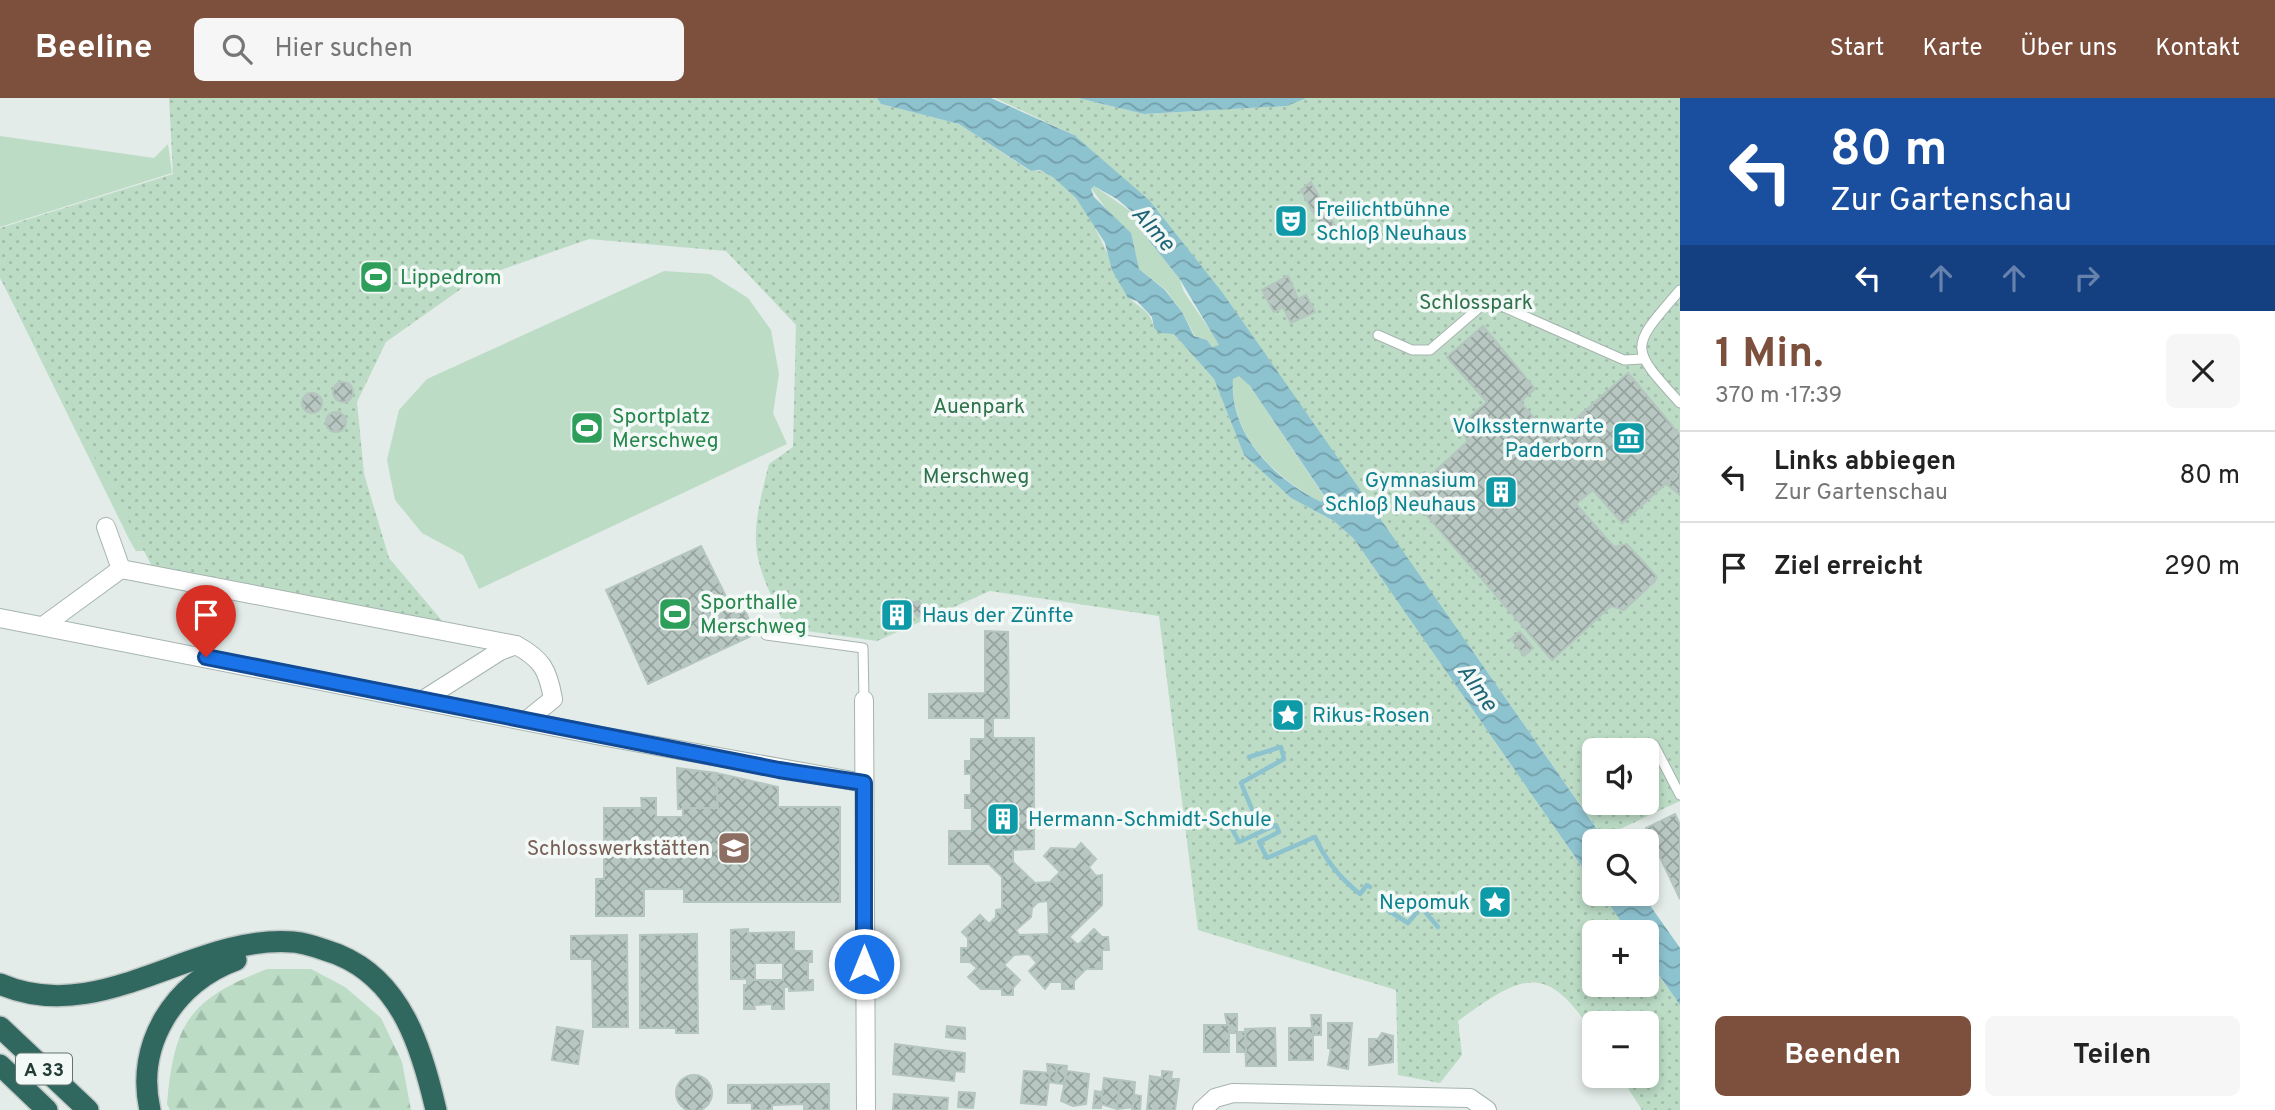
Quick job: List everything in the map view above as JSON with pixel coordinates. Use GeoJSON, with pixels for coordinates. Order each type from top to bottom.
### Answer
{"type":"FeatureCollection","features":[{"type":"Feature","properties":{"kind":"highway"},"geometry":{"type":"LineString","coordinates":[[0,984],[46,996],[80,994],[123,986],[206,956],[247,945],[294,942],[325,950],[363,969],[381,983],[402,1010],[426,1066],[436,1110]]}},
{"type":"Feature","properties":{"kind":"highway"},"geometry":{"type":"LineString","coordinates":[[150,1110],[145,1090],[147,1060],[166,1013],[190,986],[214,968],[249,955],[289,950],[350,967],[374,988],[396,1014],[409,1041],[427,1110]]}},
{"type":"Feature","properties":{"kind":"highway","name":"A 33"},"geometry":{"type":"LineString","coordinates":[[0,1027],[88,1110]]}},
{"type":"Feature","properties":{"kind":"highway","name":"A 33"},"geometry":{"type":"LineString","coordinates":[[0,1065],[47,1110]]}},
{"type":"Feature","properties":{"kind":"street"},"geometry":{"type":"LineString","coordinates":[[106,527],[121,569]]}},
{"type":"Feature","properties":{"kind":"street"},"geometry":{"type":"LineString","coordinates":[[43,626],[121,569],[516,645],[537,656],[550,678],[553,699],[527,720]]}},
{"type":"Feature","properties":{"kind":"street"},"geometry":{"type":"LineString","coordinates":[[0,618],[779,770],[864,783]]}},
{"type":"Feature","properties":{"kind":"street"},"geometry":{"type":"LineString","coordinates":[[423,700],[500,651],[516,645]]}},
{"type":"Feature","properties":{"kind":"street"},"geometry":{"type":"LineString","coordinates":[[864,700],[866,1110]]}},
{"type":"Feature","properties":{"kind":"street"},"geometry":{"type":"LineString","coordinates":[[1202,1110],[1215,1098],[1233,1093],[1470,1098],[1488,1110]]}},
{"type":"Feature","properties":{"kind":"lane"},"geometry":{"type":"LineString","coordinates":[[1680,290],[1650,324],[1642,343],[1642,359],[1680,403]]}},
{"type":"Feature","properties":{"kind":"lane"},"geometry":{"type":"LineString","coordinates":[[1378,335],[1412,351],[1430,350],[1488,300],[1624,360],[1642,359]]}},
{"type":"Feature","properties":{"kind":"lane"},"geometry":{"type":"LineString","coordinates":[[766,635],[863,648],[864,700]]}},
{"type":"Feature","properties":{"kind":"lane"},"geometry":{"type":"LineString","coordinates":[[1659,755],[1680,795]]}},
{"type":"Feature","properties":{"kind":"green space","name":"Auenpark"},"geometry":{"type":"Polygon","coordinates":[[[169,98],[877,98],[881,104],[959,124],[1030,171],[1047,173],[1062,183],[1089,217],[1128,297],[1149,315],[1154,328],[1174,334],[1214,379],[1244,455],[1291,498],[1334,521],[1354,539],[1582,867],[1582,906],[1610,906],[1620,920],[1582,920],[1582,997],[1659,997],[1659,975],[1680,1005],[1680,1110],[1642,1110],[1628,1088],[1659,1088],[1659,1011],[1582,1011],[1582,1018],[1562,995],[1547,985],[1516,985],[1458,1021],[1462,1055],[1440,1083],[1398,1075],[1396,990],[1198,930],[1159,616],[990,591],[877,641],[786,628],[760,565],[756,532],[769,464],[793,447],[796,325],[726,251],[589,239],[475,279],[386,342],[357,402],[364,474],[389,558],[444,623],[154,570],[0,278],[0,228],[173,174],[169,98]]]}},
{"type":"Feature","properties":{"kind":"green space","name":"Schlosspark"},"geometry":{"type":"Polygon","coordinates":[[[995,98],[1078,98],[1144,114],[1287,106],[1303,98],[1680,98],[1680,801],[1659,811],[1659,738],[1582,738],[1582,807],[1293,396],[1074,135],[995,98]]]}},
{"type":"Feature","properties":{"kind":"green space"},"geometry":{"type":"Polygon","coordinates":[[[0,136],[154,158],[168,144],[172,173],[0,227],[0,136]]]}},
{"type":"Feature","properties":{"kind":"green space"},"geometry":{"type":"Polygon","coordinates":[[[1094,186],[1136,215],[1139,228],[1179,278],[1184,292],[1220,345],[1212,347],[1207,340],[1195,336],[1166,290],[1139,269],[1110,214],[1091,188],[1094,186]]]}},
{"type":"Feature","properties":{"kind":"green space","name":"Sportplatz Merschweg"},"geometry":{"type":"Polygon","coordinates":[[[664,271],[710,274],[748,298],[771,330],[779,374],[773,413],[787,444],[479,589],[463,555],[422,533],[395,500],[387,460],[399,410],[427,379],[664,271]]]}},
{"type":"Feature","properties":{"kind":"green space"},"geometry":{"type":"Polygon","coordinates":[[[0,277],[98,444],[139,542],[151,544],[150,551],[136,551],[130,541],[0,277]]]}},
{"type":"Feature","properties":{"kind":"green space"},"geometry":{"type":"Polygon","coordinates":[[[1239,375],[1250,386],[1325,498],[1321,503],[1272,467],[1247,437],[1234,400],[1233,379],[1239,375]]]}},
{"type":"Feature","properties":{"kind":"green space","name":"Schlosspark"},"geometry":{"type":"Polygon","coordinates":[[[1588,815],[1650,815],[1620,829],[1597,829],[1588,815]]]}},
{"type":"Feature","properties":{"kind":"green space"},"geometry":{"type":"Polygon","coordinates":[[[267,969],[311,969],[345,987],[381,1018],[402,1062],[411,1110],[170,1110],[167,1104],[175,1053],[181,1033],[191,1017],[203,1003],[220,991],[267,969]]]}},
{"type":"Feature","properties":{"kind":"water","name":"Alme"},"geometry":{"type":"Polygon","coordinates":[[[877,98],[991,98],[1074,135],[1149,200],[1222,292],[1582,808],[1582,815],[1587,815],[1597,829],[1582,829],[1582,867],[1354,539],[1334,521],[1291,498],[1244,455],[1214,379],[1174,334],[1160,333],[1154,328],[1152,317],[1137,301],[1128,298],[1112,270],[1105,243],[1076,198],[1053,177],[1040,170],[1031,171],[959,124],[881,104],[877,98]],[[1094,186],[1091,189],[1094,197],[1131,233],[1139,269],[1165,290],[1182,312],[1194,336],[1207,340],[1212,347],[1219,345],[1179,278],[1139,228],[1136,215],[1117,199],[1094,186]],[[1239,376],[1233,379],[1234,399],[1247,436],[1272,468],[1287,481],[1321,502],[1325,497],[1250,386],[1239,376]]]}},
{"type":"Feature","properties":{"kind":"water"},"geometry":{"type":"Polygon","coordinates":[[[1078,98],[1306,98],[1287,106],[1144,114],[1078,98]]]}},
{"type":"Feature","properties":{"kind":"water"},"geometry":{"type":"Polygon","coordinates":[[[1610,906],[1650,906],[1680,948],[1680,1005],[1659,975],[1659,920],[1620,920],[1610,906]]]}},
{"type":"Feature","properties":{"kind":"building"},"geometry":{"type":"Polygon","coordinates":[[[1311,182],[1335,226],[1323,231],[1301,190],[1311,182]]]}},
{"type":"Feature","properties":{"kind":"building"},"geometry":{"type":"Polygon","coordinates":[[[1288,276],[1298,299],[1306,295],[1315,312],[1291,323],[1283,307],[1274,312],[1262,290],[1288,276]]]}},
{"type":"Feature","properties":{"kind":"building","name":"Gymnasium Schloß Neuhaus"},"geometry":{"type":"Polygon","coordinates":[[[1483,326],[1535,389],[1520,402],[1553,439],[1628,373],[1680,435],[1680,471],[1622,523],[1593,490],[1576,504],[1614,547],[1627,544],[1656,576],[1655,581],[1624,610],[1611,606],[1552,660],[1409,495],[1468,441],[1458,427],[1487,402],[1447,357],[1483,326]]]}},
{"type":"Feature","properties":{"kind":"building"},"geometry":{"type":"Polygon","coordinates":[[[343,382],[350,385],[353,392],[350,399],[343,402],[336,399],[333,392],[336,385],[343,382]]]}},
{"type":"Feature","properties":{"kind":"building"},"geometry":{"type":"Polygon","coordinates":[[[312,393],[319,396],[322,403],[319,410],[312,413],[305,410],[302,403],[305,396],[312,393]]]}},
{"type":"Feature","properties":{"kind":"building"},"geometry":{"type":"Polygon","coordinates":[[[336,412],[343,415],[346,422],[343,429],[336,432],[329,429],[326,422],[329,415],[336,412]]]}},
{"type":"Feature","properties":{"kind":"building"},"geometry":{"type":"Polygon","coordinates":[[[1680,471],[1680,495],[1666,484],[1680,471]]]}},
{"type":"Feature","properties":{"kind":"building","name":"Sporthalle Merschweg"},"geometry":{"type":"Polygon","coordinates":[[[701,546],[735,615],[745,611],[753,628],[751,636],[648,684],[606,590],[701,546]]]}},
{"type":"Feature","properties":{"kind":"building","name":"Haus der Zünfte"},"geometry":{"type":"Polygon","coordinates":[[[919,601],[925,612],[918,617],[915,613],[906,615],[885,629],[882,624],[883,615],[891,608],[919,601]]]}},
{"type":"Feature","properties":{"kind":"building","name":"Hermann-Schmidt-Schule"},"geometry":{"type":"Polygon","coordinates":[[[985,631],[1008,632],[1009,718],[993,718],[993,738],[1034,738],[1034,849],[1013,850],[1013,862],[1035,883],[1050,882],[1060,872],[1044,856],[1051,848],[1076,849],[1081,843],[1096,859],[1089,867],[1096,876],[1102,875],[1102,905],[1069,937],[1078,945],[1094,929],[1102,937],[1108,937],[1109,950],[1102,950],[1102,969],[1086,969],[1074,981],[1074,989],[1062,989],[1062,982],[1050,982],[1045,989],[1029,971],[1037,963],[1029,954],[1014,955],[1004,965],[1020,980],[1013,988],[1013,995],[1002,995],[1002,989],[981,989],[968,977],[977,968],[970,962],[961,962],[961,948],[968,948],[968,938],[962,932],[980,915],[989,924],[996,917],[996,910],[1002,909],[1002,877],[989,864],[949,864],[949,831],[972,831],[972,808],[965,808],[965,795],[971,795],[971,774],[965,774],[965,761],[971,761],[971,739],[985,739],[985,718],[929,718],[929,694],[985,693],[985,631]],[[1048,901],[1038,902],[1032,908],[1031,917],[1016,930],[1019,935],[1049,934],[1048,901]]]}},
{"type":"Feature","properties":{"kind":"building"},"geometry":{"type":"Polygon","coordinates":[[[1520,632],[1533,648],[1524,656],[1511,639],[1520,632]]]}},
{"type":"Feature","properties":{"kind":"building"},"geometry":{"type":"Polygon","coordinates":[[[677,768],[716,773],[718,808],[678,809],[677,768]]]}},
{"type":"Feature","properties":{"kind":"building","name":"Schlosswerkstätten"},"geometry":{"type":"Polygon","coordinates":[[[716,773],[778,787],[778,807],[840,807],[840,902],[684,902],[684,889],[644,889],[644,916],[596,916],[596,879],[604,879],[604,856],[628,856],[628,841],[604,841],[604,808],[642,808],[641,798],[656,798],[656,817],[683,817],[683,808],[718,808],[716,773]]]}},
{"type":"Feature","properties":{"kind":"building"},"geometry":{"type":"Polygon","coordinates":[[[1675,814],[1680,825],[1680,899],[1659,855],[1659,829],[1646,828],[1675,814]]]}},
{"type":"Feature","properties":{"kind":"building"},"geometry":{"type":"Polygon","coordinates":[[[748,929],[748,933],[794,932],[794,951],[812,951],[812,962],[808,962],[808,980],[813,980],[813,990],[789,991],[789,987],[784,987],[784,1009],[772,1009],[772,1004],[754,1005],[755,1009],[744,1009],[744,985],[747,985],[747,979],[731,979],[731,930],[748,929]],[[755,963],[755,980],[783,980],[783,963],[755,963]]]}},
{"type":"Feature","properties":{"kind":"building"},"geometry":{"type":"Polygon","coordinates":[[[697,934],[698,1033],[676,1033],[676,1028],[640,1028],[640,935],[697,934]]]}},
{"type":"Feature","properties":{"kind":"building"},"geometry":{"type":"Polygon","coordinates":[[[627,935],[628,1027],[593,1027],[592,959],[571,959],[571,936],[627,935]]]}},
{"type":"Feature","properties":{"kind":"building"},"geometry":{"type":"Polygon","coordinates":[[[1225,1014],[1237,1014],[1237,1033],[1229,1033],[1225,1014]]]}},
{"type":"Feature","properties":{"kind":"building"},"geometry":{"type":"Polygon","coordinates":[[[1311,1015],[1321,1015],[1321,1035],[1313,1035],[1311,1015]]]}},
{"type":"Feature","properties":{"kind":"building"},"geometry":{"type":"Polygon","coordinates":[[[1328,1023],[1352,1023],[1348,1069],[1328,1065],[1331,1049],[1328,1048],[1328,1023]]]}},
{"type":"Feature","properties":{"kind":"building"},"geometry":{"type":"Polygon","coordinates":[[[1204,1025],[1229,1025],[1229,1052],[1204,1052],[1204,1025]]]}},
{"type":"Feature","properties":{"kind":"building"},"geometry":{"type":"Polygon","coordinates":[[[947,1026],[965,1028],[965,1039],[946,1037],[947,1026]]]}},
{"type":"Feature","properties":{"kind":"building"},"geometry":{"type":"Polygon","coordinates":[[[557,1027],[583,1031],[578,1064],[552,1060],[557,1027]]]}},
{"type":"Feature","properties":{"kind":"building"},"geometry":{"type":"Polygon","coordinates":[[[1275,1028],[1276,1066],[1246,1066],[1245,1029],[1275,1028]]]}},
{"type":"Feature","properties":{"kind":"building"},"geometry":{"type":"Polygon","coordinates":[[[1289,1028],[1313,1028],[1313,1060],[1289,1060],[1289,1028]]]}},
{"type":"Feature","properties":{"kind":"building"},"geometry":{"type":"Polygon","coordinates":[[[1237,1032],[1245,1032],[1246,1052],[1237,1052],[1237,1032]]]}},
{"type":"Feature","properties":{"kind":"building"},"geometry":{"type":"Polygon","coordinates":[[[1382,1033],[1393,1036],[1393,1062],[1369,1065],[1369,1039],[1378,1039],[1382,1033]]]}},
{"type":"Feature","properties":{"kind":"building"},"geometry":{"type":"Polygon","coordinates":[[[895,1044],[965,1053],[964,1072],[955,1071],[954,1081],[893,1074],[895,1044]]]}},
{"type":"Feature","properties":{"kind":"building"},"geometry":{"type":"Polygon","coordinates":[[[1047,1064],[1057,1065],[1056,1083],[1049,1082],[1047,1064]]]}},
{"type":"Feature","properties":{"kind":"building"},"geometry":{"type":"Polygon","coordinates":[[[1057,1065],[1067,1066],[1064,1084],[1056,1083],[1057,1065]]]}},
{"type":"Feature","properties":{"kind":"building"},"geometry":{"type":"Polygon","coordinates":[[[1024,1071],[1050,1073],[1046,1105],[1021,1103],[1024,1071]]]}},
{"type":"Feature","properties":{"kind":"building"},"geometry":{"type":"Polygon","coordinates":[[[1067,1071],[1089,1074],[1086,1104],[1073,1106],[1061,1101],[1067,1071]]]}},
{"type":"Feature","properties":{"kind":"building"},"geometry":{"type":"Polygon","coordinates":[[[1162,1071],[1172,1072],[1171,1079],[1179,1079],[1175,1110],[1147,1110],[1150,1076],[1162,1078],[1162,1071]]]}},
{"type":"Feature","properties":{"kind":"building"},"geometry":{"type":"Polygon","coordinates":[[[694,1075],[707,1080],[712,1093],[707,1106],[694,1111],[681,1106],[676,1093],[681,1080],[694,1075]]]}},
{"type":"Feature","properties":{"kind":"building"},"geometry":{"type":"Polygon","coordinates":[[[1104,1078],[1120,1080],[1117,1109],[1101,1104],[1104,1078]]]}},
{"type":"Feature","properties":{"kind":"building"},"geometry":{"type":"Polygon","coordinates":[[[1120,1080],[1135,1082],[1133,1107],[1117,1109],[1120,1080]]]}},
{"type":"Feature","properties":{"kind":"building"},"geometry":{"type":"Polygon","coordinates":[[[829,1084],[829,1110],[804,1110],[804,1104],[772,1105],[772,1110],[752,1110],[752,1103],[728,1103],[728,1085],[829,1084]]]}},
{"type":"Feature","properties":{"kind":"building"},"geometry":{"type":"Polygon","coordinates":[[[1095,1091],[1102,1092],[1101,1108],[1093,1108],[1095,1091]]]}},
{"type":"Feature","properties":{"kind":"building"},"geometry":{"type":"Polygon","coordinates":[[[959,1092],[975,1093],[973,1108],[958,1107],[959,1092]]]}},
{"type":"Feature","properties":{"kind":"building"},"geometry":{"type":"Polygon","coordinates":[[[894,1094],[948,1098],[947,1110],[893,1110],[894,1094]]]}},
{"type":"Feature","properties":{"kind":"building"},"geometry":{"type":"Polygon","coordinates":[[[1135,1095],[1141,1096],[1140,1110],[1132,1110],[1135,1095]]]}},
{"type":"Feature","properties":{"kind":"waterway"},"geometry":{"type":"LineString","coordinates":[[1249,757],[1281,747],[1284,759],[1241,783],[1254,814],[1230,825],[1239,842],[1276,825],[1279,832],[1259,842],[1267,858],[1315,837],[1328,861],[1353,888],[1360,894],[1367,885],[1370,887]]}},
{"type":"Feature","properties":{"kind":"waterway"},"geometry":{"type":"LineString","coordinates":[[1389,899],[1391,901],[1386,909],[1408,923],[1421,907],[1438,927]]}},
{"type":"Feature","properties":{"kind":"place","name":"Freilichtbühne Schloß Neuhaus"},"geometry":{"type":"Point","coordinates":[1291,221]}},
{"type":"Feature","properties":{"kind":"place","name":"Lippedrom"},"geometry":{"type":"Point","coordinates":[376,277]}},
{"type":"Feature","properties":{"kind":"place","name":"Sportplatz Merschweg"},"geometry":{"type":"Point","coordinates":[587,428]}},
{"type":"Feature","properties":{"kind":"place","name":"Volkssternwarte Paderborn"},"geometry":{"type":"Point","coordinates":[1629,438]}},
{"type":"Feature","properties":{"kind":"place","name":"Gymnasium Schloß Neuhaus"},"geometry":{"type":"Point","coordinates":[1501,492]}},
{"type":"Feature","properties":{"kind":"place","name":"Sporthalle Merschweg"},"geometry":{"type":"Point","coordinates":[675,614]}},
{"type":"Feature","properties":{"kind":"place","name":"Haus der Zünfte"},"geometry":{"type":"Point","coordinates":[897,615]}},
{"type":"Feature","properties":{"kind":"place","name":"Rikus-Rosen"},"geometry":{"type":"Point","coordinates":[1288,715]}},
{"type":"Feature","properties":{"kind":"place","name":"Hermann-Schmidt-Schule"},"geometry":{"type":"Point","coordinates":[1003,819]}},
{"type":"Feature","properties":{"kind":"place","name":"Schlosswerkstätten"},"geometry":{"type":"Point","coordinates":[734,848]}},
{"type":"Feature","properties":{"kind":"place","name":"Nepomuk"},"geometry":{"type":"Point","coordinates":[1495,902]}},
{"type":"Feature","properties":{"kind":"route"},"geometry":{"type":"LineString","coordinates":[[206,657],[600,736],[864,783],[864,964]]}},
{"type":"Feature","properties":{"kind":"park label","name":"Merschweg"},"geometry":{"type":"Point","coordinates":[976,476]}}]}
